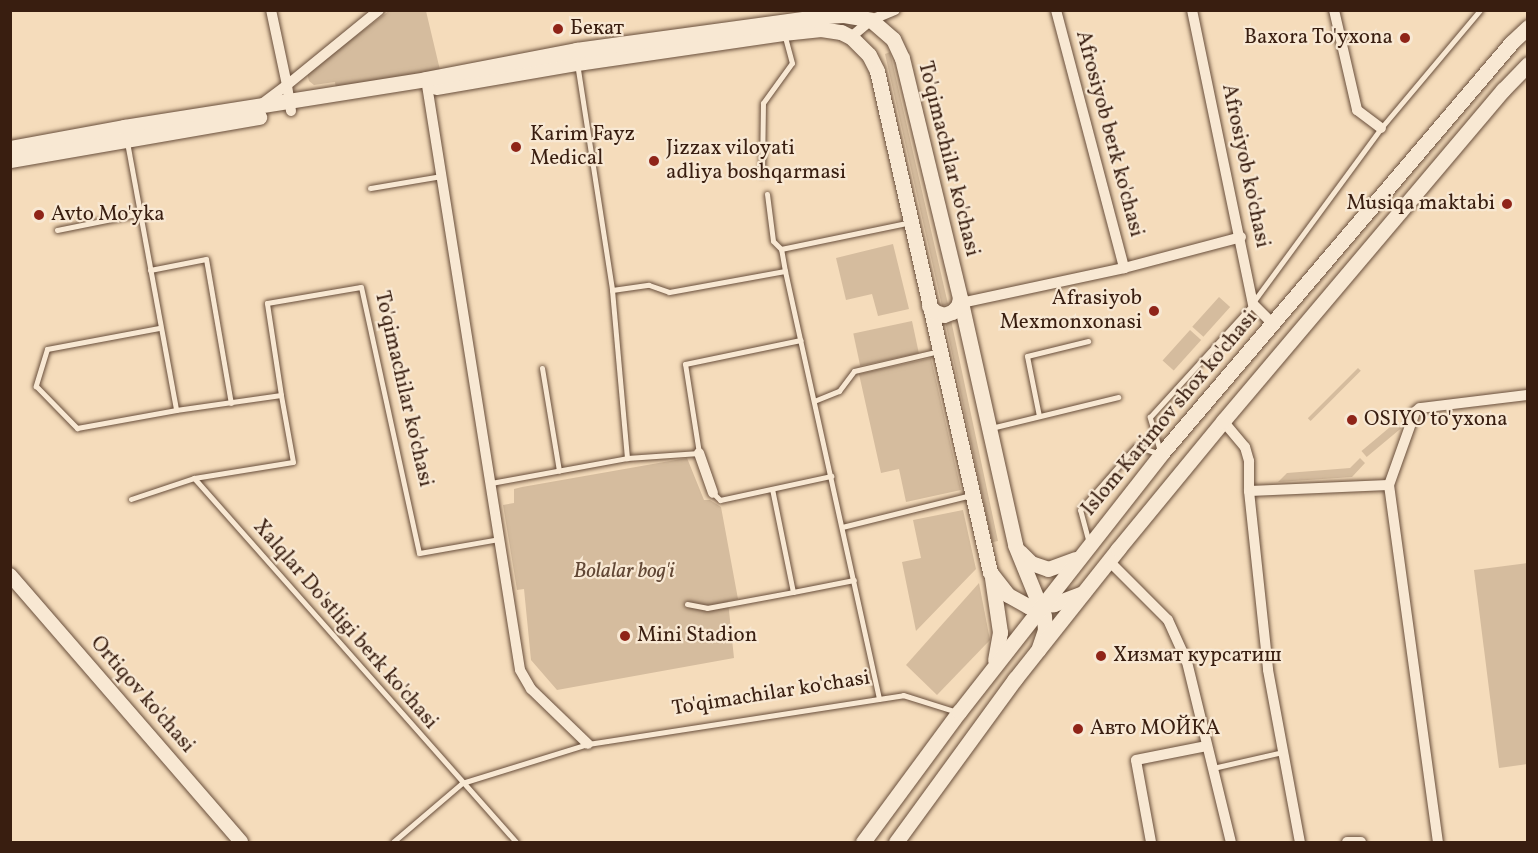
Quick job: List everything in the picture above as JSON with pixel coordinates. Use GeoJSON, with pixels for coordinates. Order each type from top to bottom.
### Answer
{"type":"FeatureCollection","features":[{"type":"Feature","properties":{"kind":"main road"},"geometry":{"type":"LineString","coordinates":[[10,148],[125,133],[290,107],[576,56],[822,16],[844,15],[871,20]]}},
{"type":"Feature","properties":{"kind":"main road","name":"To'qimachilar ko'chasi"},"geometry":{"type":"LineString","coordinates":[[871,20],[893,39],[902,58],[961,300],[1015,545],[1041,606],[1045,630],[1038,650]]}},
{"type":"Feature","properties":{"kind":"main road","name":"Islom Karimov shox ko'chasi"},"geometry":{"type":"LineString","coordinates":[[863,843],[959,712],[1161,454],[1527,27]]}},
{"type":"Feature","properties":{"kind":"main road"},"geometry":{"type":"LineString","coordinates":[[576,56],[821,29],[851,37],[869,55],[877,71],[990,572],[1000,632],[1000,644],[991,671]]}},
{"type":"Feature","properties":{"kind":"main road"},"geometry":{"type":"LineString","coordinates":[[896,843],[1038,650],[1083,593],[1223,421],[1527,64]]}},
{"type":"Feature","properties":{"kind":"main road"},"geometry":{"type":"LineString","coordinates":[[10,160],[125,133],[258,107],[290,107]]}},
{"type":"Feature","properties":{"kind":"main road"},"geometry":{"type":"LineString","coordinates":[[929,306],[935,312],[944,315],[952,312],[961,300]]}},
{"type":"Feature","properties":{"kind":"main road"},"geometry":{"type":"LineString","coordinates":[[1015,545],[1026,559],[1048,569],[1078,558]]}},
{"type":"Feature","properties":{"kind":"main road"},"geometry":{"type":"LineString","coordinates":[[990,572],[1017,602],[1041,606],[1083,593]]}},
{"type":"Feature","properties":{"kind":"street"},"geometry":{"type":"LineString","coordinates":[[271,10],[290,107]]}},
{"type":"Feature","properties":{"kind":"street"},"geometry":{"type":"LineString","coordinates":[[258,107],[379,10]]}},
{"type":"Feature","properties":{"kind":"street"},"geometry":{"type":"LineString","coordinates":[[851,37],[871,20],[895,10]]}},
{"type":"Feature","properties":{"kind":"street","name":"Afrosiyob berk ko'chasi"},"geometry":{"type":"LineString","coordinates":[[1056,10],[1124,268]]}},
{"type":"Feature","properties":{"kind":"street","name":"Afrosiyob ko'chasi"},"geometry":{"type":"LineString","coordinates":[[1192,10],[1254,302]]}},
{"type":"Feature","properties":{"kind":"street"},"geometry":{"type":"LineString","coordinates":[[1334,10],[1357,110],[1381,128]]}},
{"type":"Feature","properties":{"kind":"street"},"geometry":{"type":"LineString","coordinates":[[427,84],[520,670],[531,690],[588,744]]}},
{"type":"Feature","properties":{"kind":"street"},"geometry":{"type":"LineString","coordinates":[[961,300],[1124,268],[1240,237]]}},
{"type":"Feature","properties":{"kind":"street"},"geometry":{"type":"LineString","coordinates":[[1254,302],[1272,323]]}},
{"type":"Feature","properties":{"kind":"street"},"geometry":{"type":"LineString","coordinates":[[1438,843],[1389,485],[1415,412],[1420,408],[1527,395]]}},
{"type":"Feature","properties":{"kind":"street"},"geometry":{"type":"LineString","coordinates":[[1223,421],[1245,447],[1249,461],[1249,490],[1268,670],[1300,843]]}},
{"type":"Feature","properties":{"kind":"street"},"geometry":{"type":"LineString","coordinates":[[699,453],[713,493]]}},
{"type":"Feature","properties":{"kind":"street"},"geometry":{"type":"LineString","coordinates":[[1249,490],[1389,485]]}},
{"type":"Feature","properties":{"kind":"street"},"geometry":{"type":"LineString","coordinates":[[1109,561],[1168,620],[1187,662],[1231,843]]}},
{"type":"Feature","properties":{"kind":"street","name":"Ortiqov ko'chasi"},"geometry":{"type":"LineString","coordinates":[[10,576],[241,843]]}},
{"type":"Feature","properties":{"kind":"street"},"geometry":{"type":"LineString","coordinates":[[1151,843],[1136,760],[1207,746]]}},
{"type":"Feature","properties":{"kind":"street"},"geometry":{"type":"LineString","coordinates":[[1347,843],[1361,843]]}},
{"type":"Feature","properties":{"kind":"lane"},"geometry":{"type":"LineString","coordinates":[[1161,454],[1150,417],[1254,302],[1381,128],[1480,10]]}},
{"type":"Feature","properties":{"kind":"lane"},"geometry":{"type":"LineString","coordinates":[[762,174],[763,103],[792,63],[783,33]]}},
{"type":"Feature","properties":{"kind":"lane"},"geometry":{"type":"LineString","coordinates":[[576,56],[612,290],[627,458]]}},
{"type":"Feature","properties":{"kind":"lane"},"geometry":{"type":"LineString","coordinates":[[125,133],[141,213],[159,328],[176,410]]}},
{"type":"Feature","properties":{"kind":"lane"},"geometry":{"type":"LineString","coordinates":[[370,188],[442,176]]}},
{"type":"Feature","properties":{"kind":"lane"},"geometry":{"type":"LineString","coordinates":[[767,194],[773,241],[782,249],[879,699]]}},
{"type":"Feature","properties":{"kind":"lane"},"geometry":{"type":"LineString","coordinates":[[57,230],[141,213]]}},
{"type":"Feature","properties":{"kind":"lane"},"geometry":{"type":"LineString","coordinates":[[782,249],[911,222]]}},
{"type":"Feature","properties":{"kind":"lane"},"geometry":{"type":"LineString","coordinates":[[150,270],[206,260],[231,403]]}},
{"type":"Feature","properties":{"kind":"lane"},"geometry":{"type":"LineString","coordinates":[[612,290],[650,285],[669,292],[785,271]]}},
{"type":"Feature","properties":{"kind":"lane","name":"To'qimachilar ko'chasi"},"geometry":{"type":"LineString","coordinates":[[281,395],[267,303],[361,287],[419,553],[499,539]]}},
{"type":"Feature","properties":{"kind":"lane"},"geometry":{"type":"LineString","coordinates":[[131,499],[194,478],[293,462],[281,395],[176,410],[77,428],[36,386],[47,350],[159,328]]}},
{"type":"Feature","properties":{"kind":"lane"},"geometry":{"type":"LineString","coordinates":[[489,483],[627,458],[699,453],[685,364],[801,340]]}},
{"type":"Feature","properties":{"kind":"lane"},"geometry":{"type":"LineString","coordinates":[[1039,416],[1027,356],[1088,341]]}},
{"type":"Feature","properties":{"kind":"lane"},"geometry":{"type":"LineString","coordinates":[[814,401],[839,391],[854,371],[939,351]]}},
{"type":"Feature","properties":{"kind":"lane"},"geometry":{"type":"LineString","coordinates":[[542,368],[559,471]]}},
{"type":"Feature","properties":{"kind":"lane"},"geometry":{"type":"LineString","coordinates":[[989,429],[1118,397]]}},
{"type":"Feature","properties":{"kind":"lane"},"geometry":{"type":"LineString","coordinates":[[1089,544],[1080,510],[1136,446],[1161,454]]}},
{"type":"Feature","properties":{"kind":"lane"},"geometry":{"type":"LineString","coordinates":[[713,493],[720,500],[831,476]]}},
{"type":"Feature","properties":{"kind":"lane","name":"Xalqlar Do'stligi berk ko'chasi"},"geometry":{"type":"LineString","coordinates":[[194,478],[516,843]]}},
{"type":"Feature","properties":{"kind":"lane"},"geometry":{"type":"LineString","coordinates":[[772,489],[793,592]]}},
{"type":"Feature","properties":{"kind":"lane"},"geometry":{"type":"LineString","coordinates":[[842,527],[972,495]]}},
{"type":"Feature","properties":{"kind":"lane"},"geometry":{"type":"LineString","coordinates":[[687,604],[707,608],[854,580]]}},
{"type":"Feature","properties":{"kind":"lane","name":"To'qimachilar ko'chasi"},"geometry":{"type":"LineString","coordinates":[[393,843],[462,783],[588,744],[903,695],[959,712]]}},
{"type":"Feature","properties":{"kind":"lane"},"geometry":{"type":"LineString","coordinates":[[1213,768],[1283,752]]}},
{"type":"Feature","properties":{"kind":"green space"},"geometry":{"type":"Polygon","coordinates":[[[389,11],[426,11],[440,70],[336,89],[335,82],[314,85],[309,81],[307,73],[389,11]]]}},
{"type":"Feature","properties":{"kind":"green space"},"geometry":{"type":"Polygon","coordinates":[[[890,52],[948,304],[942,306],[885,54],[890,52]]]}},
{"type":"Feature","properties":{"kind":"green space"},"geometry":{"type":"Polygon","coordinates":[[[893,244],[909,309],[878,316],[872,294],[846,300],[836,258],[893,244]]]}},
{"type":"Feature","properties":{"kind":"green space"},"geometry":{"type":"Polygon","coordinates":[[[1219,297],[1230,307],[1203,337],[1192,327],[1219,297]]]}},
{"type":"Feature","properties":{"kind":"green space"},"geometry":{"type":"Polygon","coordinates":[[[951,320],[998,541],[992,542],[945,321],[951,320]]]}},
{"type":"Feature","properties":{"kind":"green space"},"geometry":{"type":"Polygon","coordinates":[[[912,321],[919,353],[860,366],[853,333],[912,321]]]}},
{"type":"Feature","properties":{"kind":"green space"},"geometry":{"type":"Polygon","coordinates":[[[1190,330],[1201,340],[1174,371],[1163,360],[1190,330]]]}},
{"type":"Feature","properties":{"kind":"green space"},"geometry":{"type":"Polygon","coordinates":[[[931,358],[961,490],[906,502],[899,469],[881,473],[859,374],[931,358]]]}},
{"type":"Feature","properties":{"kind":"green space"},"geometry":{"type":"Polygon","coordinates":[[[1358,368],[1361,371],[1311,421],[1308,418],[1358,368]]]}},
{"type":"Feature","properties":{"kind":"green space"},"geometry":{"type":"Polygon","coordinates":[[[1396,422],[1401,428],[1367,457],[1362,451],[1396,422]]]}},
{"type":"Feature","properties":{"kind":"green space","name":"Bolalar bog'i"},"geometry":{"type":"Polygon","coordinates":[[[687,458],[704,500],[710,500],[721,507],[738,599],[728,601],[734,658],[557,690],[531,660],[524,589],[517,590],[503,505],[514,503],[514,489],[687,458]]]}},
{"type":"Feature","properties":{"kind":"green space"},"geometry":{"type":"Polygon","coordinates":[[[1360,458],[1365,463],[1352,477],[1278,482],[1287,473],[1350,468],[1360,458]]]}},
{"type":"Feature","properties":{"kind":"green space"},"geometry":{"type":"Polygon","coordinates":[[[963,510],[976,569],[916,631],[902,562],[921,558],[913,520],[963,510]]]}},
{"type":"Feature","properties":{"kind":"green space"},"geometry":{"type":"Polygon","coordinates":[[[1527,563],[1527,764],[1499,768],[1474,570],[1527,563]]]}},
{"type":"Feature","properties":{"kind":"green space"},"geometry":{"type":"Polygon","coordinates":[[[979,583],[990,640],[937,695],[906,665],[979,583]]]}},
{"type":"Feature","properties":{"kind":"place","name":"Бекат"},"geometry":{"type":"Point","coordinates":[558,29]}},
{"type":"Feature","properties":{"kind":"place","name":"Baxora To'yxona"},"geometry":{"type":"Point","coordinates":[1405,38]}},
{"type":"Feature","properties":{"kind":"place","name":"Karim Fayz Medical"},"geometry":{"type":"Point","coordinates":[516,147]}},
{"type":"Feature","properties":{"kind":"place","name":"Jizzax viloyati adliya boshqarmasi"},"geometry":{"type":"Point","coordinates":[654,161]}},
{"type":"Feature","properties":{"kind":"place","name":"Musiqa maktabi"},"geometry":{"type":"Point","coordinates":[1507,204]}},
{"type":"Feature","properties":{"kind":"place","name":"Avto Mo'yka"},"geometry":{"type":"Point","coordinates":[39,215]}},
{"type":"Feature","properties":{"kind":"place","name":"Afrasiyob Mexmonxonasi"},"geometry":{"type":"Point","coordinates":[1154,311]}},
{"type":"Feature","properties":{"kind":"place","name":"OSIYO to'yxona"},"geometry":{"type":"Point","coordinates":[1352,420]}},
{"type":"Feature","properties":{"kind":"place","name":"Mini Stadion"},"geometry":{"type":"Point","coordinates":[625,636]}},
{"type":"Feature","properties":{"kind":"place","name":"Хизмат курсатиш"},"geometry":{"type":"Point","coordinates":[1101,656]}},
{"type":"Feature","properties":{"kind":"place","name":"Авто МОЙКА"},"geometry":{"type":"Point","coordinates":[1078,729]}}]}
